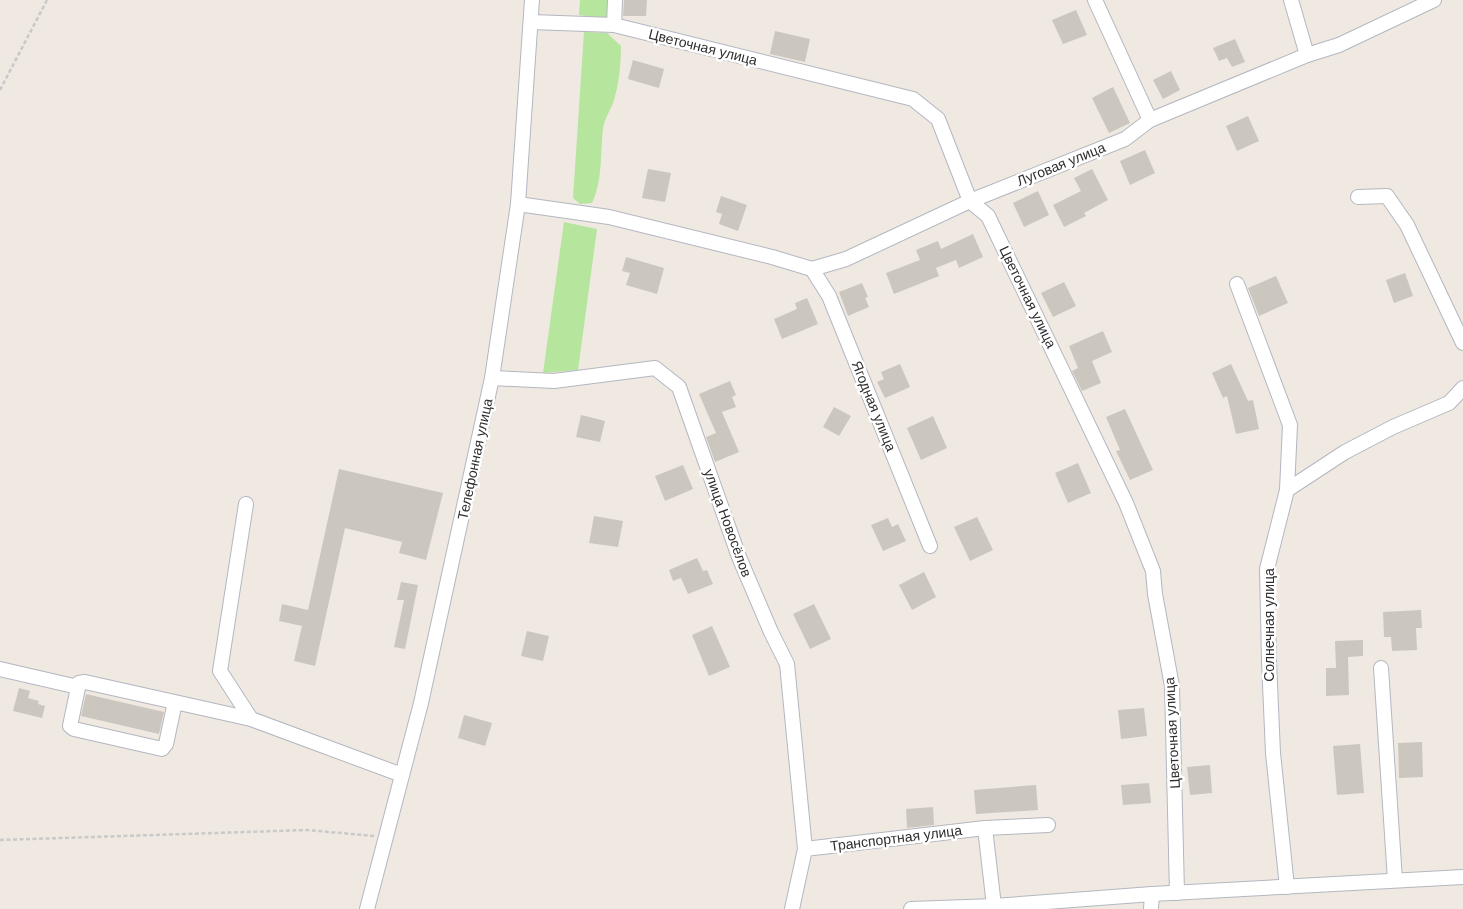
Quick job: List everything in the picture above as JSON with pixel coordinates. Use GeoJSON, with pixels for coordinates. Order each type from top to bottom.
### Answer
{"type":"FeatureCollection","features":[{"type":"Feature","properties":{"kind":"street","name":"Телефонная улица"},"geometry":{"type":"LineString","coordinates":[[367,909],[421,703],[492,378],[518,204],[532,0]]}},
{"type":"Feature","properties":{"kind":"street"},"geometry":{"type":"LineString","coordinates":[[614,25],[615,0]]}},
{"type":"Feature","properties":{"kind":"street"},"geometry":{"type":"LineString","coordinates":[[1095,0],[1150,120]]}},
{"type":"Feature","properties":{"kind":"street"},"geometry":{"type":"LineString","coordinates":[[1291,0],[1307,55]]}},
{"type":"Feature","properties":{"kind":"street","name":"Луговая улица"},"geometry":{"type":"LineString","coordinates":[[812,269],[846,259],[970,201],[1125,139],[1150,120],[1307,55],[1339,44],[1434,0]]}},
{"type":"Feature","properties":{"kind":"street","name":"Цветочная улица"},"geometry":{"type":"LineString","coordinates":[[531,22],[614,25],[913,99],[938,119],[970,201],[988,216],[1126,503],[1153,570],[1154,594],[1172,686],[1177,893]]}},
{"type":"Feature","properties":{"kind":"street"},"geometry":{"type":"LineString","coordinates":[[1358,197],[1387,196],[1407,224],[1463,343]]}},
{"type":"Feature","properties":{"kind":"street"},"geometry":{"type":"LineString","coordinates":[[518,204],[609,217],[772,256],[812,269]]}},
{"type":"Feature","properties":{"kind":"street","name":"Ягодная улица"},"geometry":{"type":"LineString","coordinates":[[812,269],[829,296],[930,546]]}},
{"type":"Feature","properties":{"kind":"street","name":"Солнечная улица"},"geometry":{"type":"LineString","coordinates":[[1237,284],[1290,425],[1287,490],[1267,569],[1268,661],[1273,753],[1288,887]]}},
{"type":"Feature","properties":{"kind":"street","name":"улица Новосёлов"},"geometry":{"type":"LineString","coordinates":[[492,378],[554,381],[655,368],[679,386],[739,558],[787,664],[805,849]]}},
{"type":"Feature","properties":{"kind":"street"},"geometry":{"type":"LineString","coordinates":[[1287,490],[1353,448],[1393,426],[1449,403],[1463,388]]}},
{"type":"Feature","properties":{"kind":"street"},"geometry":{"type":"LineString","coordinates":[[246,504],[220,671],[251,719]]}},
{"type":"Feature","properties":{"kind":"street"},"geometry":{"type":"LineString","coordinates":[[1381,668],[1395,880]]}},
{"type":"Feature","properties":{"kind":"street"},"geometry":{"type":"LineString","coordinates":[[0,669],[78,687]]}},
{"type":"Feature","properties":{"kind":"street"},"geometry":{"type":"LineString","coordinates":[[175,702],[164,747],[159,748],[71,728],[70,723],[79,683],[85,682],[175,702],[251,719],[402,775]]}},
{"type":"Feature","properties":{"kind":"street","name":"Транспортная улица"},"geometry":{"type":"LineString","coordinates":[[805,849],[985,828],[1048,825]]}},
{"type":"Feature","properties":{"kind":"street"},"geometry":{"type":"LineString","coordinates":[[985,828],[994,906]]}},
{"type":"Feature","properties":{"kind":"street"},"geometry":{"type":"LineString","coordinates":[[792,909],[805,849]]}},
{"type":"Feature","properties":{"kind":"street"},"geometry":{"type":"LineString","coordinates":[[911,909],[994,906],[1152,894],[1463,877]]}},
{"type":"Feature","properties":{"kind":"street"},"geometry":{"type":"LineString","coordinates":[[1151,909],[1152,894]]}},
{"type":"Feature","properties":{"kind":"path"},"geometry":{"type":"LineString","coordinates":[[0,90],[47,0]]}},
{"type":"Feature","properties":{"kind":"path"},"geometry":{"type":"LineString","coordinates":[[0,840],[307,830],[386,837]]}},
{"type":"Feature","properties":{"kind":"green space"},"geometry":{"type":"Polygon","coordinates":[[[580,0],[610,0],[610,19],[579,15],[580,0]]]}},
{"type":"Feature","properties":{"kind":"green space"},"geometry":{"type":"Polygon","coordinates":[[[584,32],[607,33],[621,46],[621,53],[616,94],[604,125],[600,176],[596,194],[592,203],[580,204],[573,198],[584,32]]]}},
{"type":"Feature","properties":{"kind":"green space"},"geometry":{"type":"Polygon","coordinates":[[[564,222],[597,229],[578,370],[543,373],[564,222]]]}},
{"type":"Feature","properties":{"kind":"building"},"geometry":{"type":"Polygon","coordinates":[[[624,0],[647,0],[646,16],[623,16],[624,0]]]}},
{"type":"Feature","properties":{"kind":"building"},"geometry":{"type":"Polygon","coordinates":[[[1076,10],[1087,35],[1063,44],[1052,20],[1076,10]]]}},
{"type":"Feature","properties":{"kind":"building"},"geometry":{"type":"Polygon","coordinates":[[[775,31],[810,39],[805,62],[770,54],[775,31]]]}},
{"type":"Feature","properties":{"kind":"building"},"geometry":{"type":"Polygon","coordinates":[[[1235,39],[1245,62],[1232,67],[1227,58],[1219,61],[1213,48],[1235,39]]]}},
{"type":"Feature","properties":{"kind":"building"},"geometry":{"type":"Polygon","coordinates":[[[633,60],[664,69],[659,88],[628,79],[633,60]]]}},
{"type":"Feature","properties":{"kind":"building"},"geometry":{"type":"Polygon","coordinates":[[[1171,71],[1180,90],[1163,99],[1153,80],[1171,71]]]}},
{"type":"Feature","properties":{"kind":"building"},"geometry":{"type":"Polygon","coordinates":[[[1113,87],[1130,123],[1109,133],[1092,98],[1113,87]]]}},
{"type":"Feature","properties":{"kind":"building"},"geometry":{"type":"Polygon","coordinates":[[[1248,116],[1259,141],[1237,151],[1226,126],[1248,116]]]}},
{"type":"Feature","properties":{"kind":"building"},"geometry":{"type":"Polygon","coordinates":[[[1145,150],[1155,173],[1130,185],[1120,161],[1145,150]]]}},
{"type":"Feature","properties":{"kind":"building"},"geometry":{"type":"Polygon","coordinates":[[[648,169],[671,173],[665,202],[642,198],[648,169]]]}},
{"type":"Feature","properties":{"kind":"building"},"geometry":{"type":"Polygon","coordinates":[[[1092,169],[1108,200],[1084,213],[1086,216],[1064,227],[1053,205],[1081,191],[1074,178],[1092,169]]]}},
{"type":"Feature","properties":{"kind":"building"},"geometry":{"type":"Polygon","coordinates":[[[1038,191],[1049,215],[1024,227],[1013,203],[1038,191]]]}},
{"type":"Feature","properties":{"kind":"building"},"geometry":{"type":"Polygon","coordinates":[[[721,196],[747,205],[738,231],[719,224],[722,214],[716,212],[721,196]]]}},
{"type":"Feature","properties":{"kind":"building"},"geometry":{"type":"Polygon","coordinates":[[[973,234],[983,257],[959,268],[956,260],[936,268],[939,276],[894,294],[886,273],[920,260],[916,250],[938,241],[941,249],[973,234]]]}},
{"type":"Feature","properties":{"kind":"building"},"geometry":{"type":"Polygon","coordinates":[[[626,257],[664,268],[657,294],[626,285],[630,273],[622,271],[626,257]]]}},
{"type":"Feature","properties":{"kind":"building"},"geometry":{"type":"Polygon","coordinates":[[[1405,273],[1413,296],[1394,303],[1386,280],[1405,273]]]}},
{"type":"Feature","properties":{"kind":"building"},"geometry":{"type":"Polygon","coordinates":[[[1276,276],[1288,303],[1259,316],[1248,288],[1276,276]]]}},
{"type":"Feature","properties":{"kind":"building"},"geometry":{"type":"Polygon","coordinates":[[[1064,282],[1076,306],[1053,317],[1041,293],[1064,282]]]}},
{"type":"Feature","properties":{"kind":"building"},"geometry":{"type":"Polygon","coordinates":[[[862,283],[868,297],[865,298],[869,307],[848,316],[839,292],[862,283]]]}},
{"type":"Feature","properties":{"kind":"building"},"geometry":{"type":"Polygon","coordinates":[[[807,298],[818,324],[782,339],[774,319],[797,309],[795,303],[807,298]]]}},
{"type":"Feature","properties":{"kind":"building"},"geometry":{"type":"Polygon","coordinates":[[[1103,331],[1112,352],[1092,361],[1101,383],[1082,391],[1072,371],[1078,368],[1069,346],[1103,331]]]}},
{"type":"Feature","properties":{"kind":"building"},"geometry":{"type":"Polygon","coordinates":[[[900,364],[910,387],[885,398],[877,382],[884,379],[881,372],[900,364]]]}},
{"type":"Feature","properties":{"kind":"building"},"geometry":{"type":"Polygon","coordinates":[[[1231,364],[1248,401],[1253,400],[1259,429],[1236,434],[1227,396],[1223,398],[1212,373],[1231,364]]]}},
{"type":"Feature","properties":{"kind":"building"},"geometry":{"type":"Polygon","coordinates":[[[730,381],[736,395],[732,397],[736,407],[722,412],[739,452],[715,462],[706,437],[716,433],[699,394],[730,381]]]}},
{"type":"Feature","properties":{"kind":"building"},"geometry":{"type":"Polygon","coordinates":[[[834,407],[851,416],[839,436],[823,427],[834,407]]]}},
{"type":"Feature","properties":{"kind":"building"},"geometry":{"type":"Polygon","coordinates":[[[1125,409],[1153,470],[1130,480],[1116,451],[1120,450],[1106,417],[1125,409]]]}},
{"type":"Feature","properties":{"kind":"building"},"geometry":{"type":"Polygon","coordinates":[[[581,415],[605,421],[600,442],[576,437],[581,415]]]}},
{"type":"Feature","properties":{"kind":"building"},"geometry":{"type":"Polygon","coordinates":[[[933,416],[947,448],[921,460],[907,428],[933,416]]]}},
{"type":"Feature","properties":{"kind":"building"},"geometry":{"type":"Polygon","coordinates":[[[1078,463],[1091,493],[1068,503],[1055,473],[1078,463]]]}},
{"type":"Feature","properties":{"kind":"building"},"geometry":{"type":"Polygon","coordinates":[[[683,465],[693,489],[665,501],[655,476],[683,465]]]}},
{"type":"Feature","properties":{"kind":"building"},"geometry":{"type":"Polygon","coordinates":[[[339,469],[443,493],[426,560],[399,553],[402,542],[345,528],[315,666],[294,661],[302,626],[279,621],[282,604],[308,610],[339,469]]]}},
{"type":"Feature","properties":{"kind":"building"},"geometry":{"type":"Polygon","coordinates":[[[594,516],[623,521],[618,547],[589,543],[594,516]]]}},
{"type":"Feature","properties":{"kind":"building"},"geometry":{"type":"Polygon","coordinates":[[[977,517],[993,550],[970,561],[954,527],[977,517]]]}},
{"type":"Feature","properties":{"kind":"building"},"geometry":{"type":"Polygon","coordinates":[[[888,518],[892,527],[898,524],[906,541],[883,551],[871,525],[888,518]]]}},
{"type":"Feature","properties":{"kind":"building"},"geometry":{"type":"Polygon","coordinates":[[[697,558],[703,571],[707,570],[713,584],[688,594],[681,578],[673,581],[669,570],[697,558]]]}},
{"type":"Feature","properties":{"kind":"building"},"geometry":{"type":"Polygon","coordinates":[[[924,572],[936,597],[912,610],[899,585],[924,572]]]}},
{"type":"Feature","properties":{"kind":"building"},"geometry":{"type":"Polygon","coordinates":[[[401,582],[418,585],[405,649],[394,647],[404,600],[397,600],[401,582]]]}},
{"type":"Feature","properties":{"kind":"building"},"geometry":{"type":"Polygon","coordinates":[[[814,604],[831,639],[810,649],[793,614],[814,604]]]}},
{"type":"Feature","properties":{"kind":"building"},"geometry":{"type":"Polygon","coordinates":[[[1421,610],[1422,628],[1416,628],[1417,650],[1392,651],[1391,637],[1384,637],[1383,612],[1421,610]]]}},
{"type":"Feature","properties":{"kind":"building"},"geometry":{"type":"Polygon","coordinates":[[[712,626],[730,667],[709,676],[692,635],[712,626]]]}},
{"type":"Feature","properties":{"kind":"building"},"geometry":{"type":"Polygon","coordinates":[[[527,631],[549,636],[543,661],[521,656],[527,631]]]}},
{"type":"Feature","properties":{"kind":"building"},"geometry":{"type":"Polygon","coordinates":[[[1363,640],[1363,656],[1348,657],[1349,695],[1326,696],[1326,668],[1336,668],[1335,641],[1363,640]]]}},
{"type":"Feature","properties":{"kind":"building"},"geometry":{"type":"Polygon","coordinates":[[[19,688],[30,691],[28,698],[39,701],[38,704],[45,706],[42,718],[13,711],[19,688]]]}},
{"type":"Feature","properties":{"kind":"building"},"geometry":{"type":"Polygon","coordinates":[[[86,694],[164,712],[159,734],[81,716],[86,694]]]}},
{"type":"Feature","properties":{"kind":"building"},"geometry":{"type":"Polygon","coordinates":[[[1144,708],[1147,736],[1121,739],[1118,710],[1144,708]]]}},
{"type":"Feature","properties":{"kind":"building"},"geometry":{"type":"Polygon","coordinates":[[[464,715],[492,723],[485,746],[458,738],[464,715]]]}},
{"type":"Feature","properties":{"kind":"building"},"geometry":{"type":"Polygon","coordinates":[[[1422,742],[1423,777],[1399,778],[1398,743],[1422,742]]]}},
{"type":"Feature","properties":{"kind":"building"},"geometry":{"type":"Polygon","coordinates":[[[1360,744],[1364,793],[1337,795],[1333,746],[1360,744]]]}},
{"type":"Feature","properties":{"kind":"building"},"geometry":{"type":"Polygon","coordinates":[[[1210,765],[1212,793],[1190,795],[1187,767],[1210,765]]]}},
{"type":"Feature","properties":{"kind":"building"},"geometry":{"type":"Polygon","coordinates":[[[1149,783],[1151,803],[1123,805],[1121,785],[1149,783]]]}},
{"type":"Feature","properties":{"kind":"building"},"geometry":{"type":"Polygon","coordinates":[[[1036,785],[1038,810],[976,814],[974,790],[1036,785]]]}},
{"type":"Feature","properties":{"kind":"building"},"geometry":{"type":"Polygon","coordinates":[[[933,807],[934,825],[907,828],[906,809],[933,807]]]}}]}
